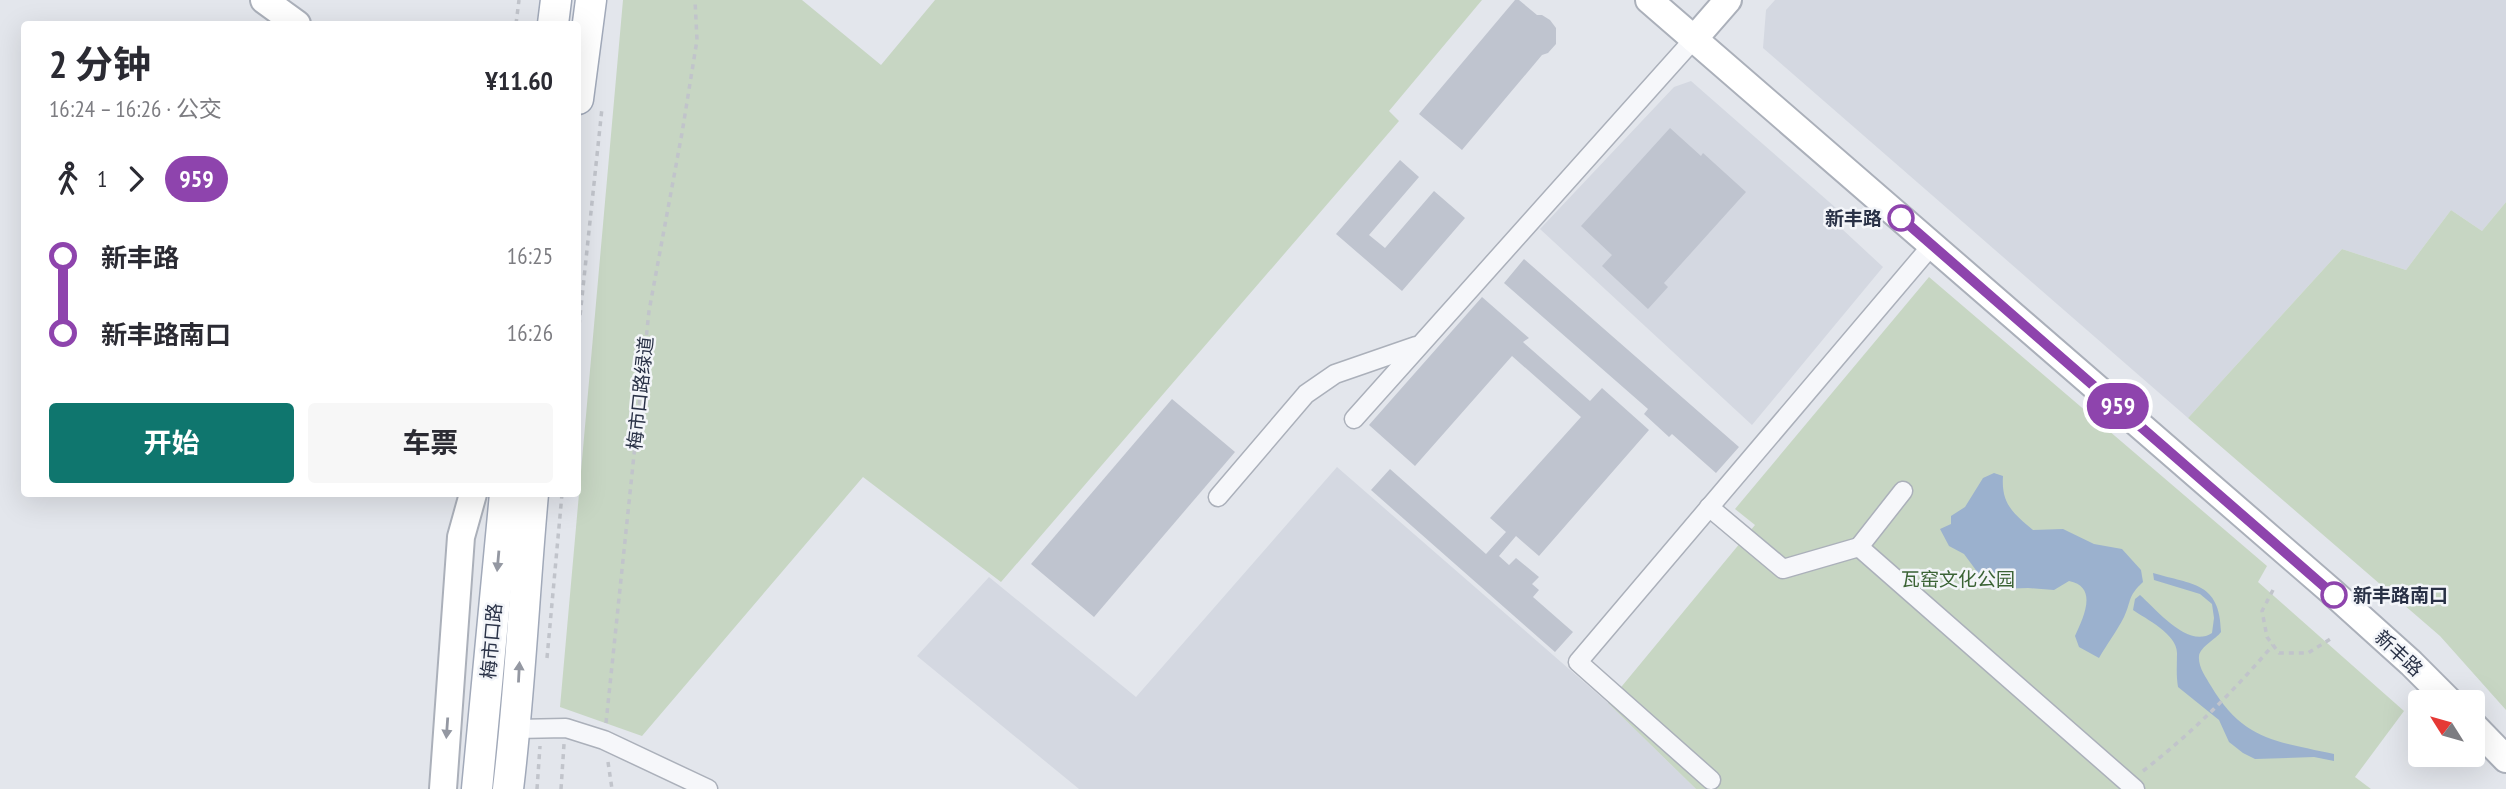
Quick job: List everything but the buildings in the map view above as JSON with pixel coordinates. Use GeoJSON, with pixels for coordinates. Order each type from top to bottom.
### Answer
{"type":"FeatureCollection","features":[{"type":"Feature","properties":{"kind":"main road"},"geometry":{"type":"LineString","coordinates":[[553,21],[556,0]]}},
{"type":"Feature","properties":{"kind":"main road"},"geometry":{"type":"LineString","coordinates":[[590,98],[592,0]]}},
{"type":"Feature","properties":{"kind":"main road","name":"梅市口路"},"geometry":{"type":"LineString","coordinates":[[477,789],[505,497]]}},
{"type":"Feature","properties":{"kind":"main road","name":"梅市口路"},"geometry":{"type":"LineString","coordinates":[[508,789],[528,729],[524,595],[533,497]]}},
{"type":"Feature","properties":{"kind":"street"},"geometry":{"type":"LineString","coordinates":[[264,0],[293,21]]}},
{"type":"Feature","properties":{"kind":"street","name":"新丰路"},"geometry":{"type":"LineString","coordinates":[[1649,0],[2331,591],[2438,690]]}},
{"type":"Feature","properties":{"kind":"street"},"geometry":{"type":"LineString","coordinates":[[1354,419],[1728,0]]}},
{"type":"Feature","properties":{"kind":"street"},"geometry":{"type":"LineString","coordinates":[[1711,780],[1578,662],[1932,245]]}},
{"type":"Feature","properties":{"kind":"street"},"geometry":{"type":"LineString","coordinates":[[1218,497],[1306,394],[1335,374],[1419,345]]}},
{"type":"Feature","properties":{"kind":"street"},"geometry":{"type":"LineString","coordinates":[[1709,507],[1783,569],[1859,547],[1903,491]]}},
{"type":"Feature","properties":{"kind":"street"},"geometry":{"type":"LineString","coordinates":[[443,789],[461,537],[472,497]]}},
{"type":"Feature","properties":{"kind":"street"},"geometry":{"type":"LineString","coordinates":[[1859,547],[2128,787]]}},
{"type":"Feature","properties":{"kind":"street"},"geometry":{"type":"LineString","coordinates":[[528,729],[565,728],[604,740],[708,789]]}},
{"type":"Feature","properties":{"kind":"street"},"geometry":{"type":"LineString","coordinates":[[2485,737],[2506,759]]}},
{"type":"Feature","properties":{"kind":"path"},"geometry":{"type":"LineString","coordinates":[[516,21],[519,0]]}},
{"type":"Feature","properties":{"kind":"path","name":"梅市口路绿道"},"geometry":{"type":"LineString","coordinates":[[612,789],[604,740],[649,311],[697,40],[695,0]]}},
{"type":"Feature","properties":{"kind":"path"},"geometry":{"type":"LineString","coordinates":[[581,276],[590,98]]}},
{"type":"Feature","properties":{"kind":"path"},"geometry":{"type":"LineString","coordinates":[[546,667],[562,497]]}},
{"type":"Feature","properties":{"kind":"path"},"geometry":{"type":"LineString","coordinates":[[2273,590],[2262,611],[2267,637],[2279,653],[2308,653],[2332,638]]}},
{"type":"Feature","properties":{"kind":"path"},"geometry":{"type":"LineString","coordinates":[[2128,787],[2238,687],[2273,645]]}},
{"type":"Feature","properties":{"kind":"path"},"geometry":{"type":"LineString","coordinates":[[561,789],[565,728]]}},
{"type":"Feature","properties":{"kind":"path"},"geometry":{"type":"LineString","coordinates":[[528,729],[537,789]]}},
{"type":"Feature","properties":{"kind":"shaded area"},"geometry":{"type":"Polygon","coordinates":[[[1775,0],[2506,0],[2506,202],[2482,231],[2451,210],[2406,270],[2342,249],[2188,418],[1763,48],[1766,10],[1775,0]]]}},
{"type":"Feature","properties":{"kind":"shaded area"},"geometry":{"type":"Polygon","coordinates":[[[1691,81],[1844,215],[1842,229],[1883,267],[1752,425],[1540,229],[1674,87],[1691,81]]]}},
{"type":"Feature","properties":{"kind":"shaded area"},"geometry":{"type":"Polygon","coordinates":[[[1337,467],[1608,703],[1696,789],[1079,789],[917,656],[989,577],[1136,697],[1337,467]]]}},
{"type":"Feature","properties":{"kind":"green space"},"geometry":{"type":"Polygon","coordinates":[[[623,0],[802,0],[881,65],[935,0],[1482,0],[1389,111],[1399,121],[1001,582],[863,477],[642,736],[560,707],[579,497],[581,497],[581,471],[623,0]]]}},
{"type":"Feature","properties":{"kind":"green space"},"geometry":{"type":"Polygon","coordinates":[[[2506,202],[2506,710],[2440,636],[2188,418],[2342,249],[2406,270],[2451,210],[2482,231],[2506,202]]]}},
{"type":"Feature","properties":{"kind":"green space","name":"瓦窑文化公园"},"geometry":{"type":"Polygon","coordinates":[[[1929,277],[2267,566],[2258,582],[2404,711],[2355,777],[2371,789],[1696,789],[1608,703],[1755,525],[1735,509],[1929,277]]]}},
{"type":"Feature","properties":{"kind":"water"},"geometry":{"type":"Polygon","coordinates":[[[1994,473],[2003,476],[2004,494],[2010,507],[2033,530],[2063,529],[2094,544],[2122,549],[2141,570],[2143,582],[2132,595],[2124,617],[2099,658],[2079,647],[2075,636],[2086,604],[2084,590],[2078,584],[2069,581],[2054,590],[1998,589],[1984,581],[1964,554],[1949,546],[1940,529],[1951,524],[1951,516],[1965,507],[1983,478],[1994,473]]]}},
{"type":"Feature","properties":{"kind":"water"},"geometry":{"type":"Polygon","coordinates":[[[2153,573],[2202,588],[2216,603],[2221,632],[2202,649],[2199,660],[2211,686],[2236,718],[2263,736],[2334,754],[2334,761],[2314,757],[2255,759],[2229,742],[2219,720],[2178,687],[2176,646],[2167,633],[2133,610],[2135,599],[2140,595],[2173,626],[2193,636],[2203,637],[2212,633],[2212,604],[2200,594],[2154,580],[2153,573]]]}},
{"type":"Feature","properties":{"kind":"bus line","name":"959"},"geometry":{"type":"LineString","coordinates":[[1901,218],[2334,595]]}},
{"type":"Feature","properties":{"kind":"place","name":"新丰路"},"geometry":{"type":"Point","coordinates":[1901,218]}},
{"type":"Feature","properties":{"kind":"place","name":"新丰路南口"},"geometry":{"type":"Point","coordinates":[2334,595]}}]}
